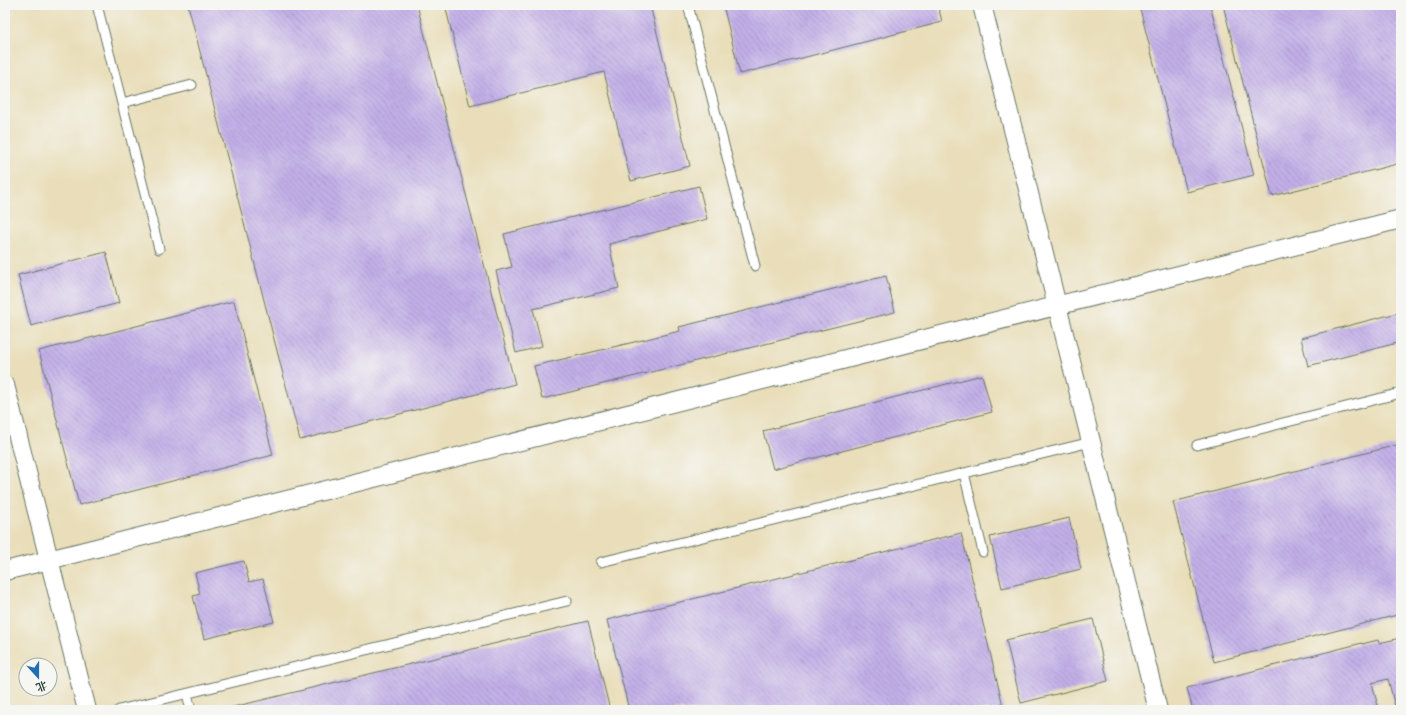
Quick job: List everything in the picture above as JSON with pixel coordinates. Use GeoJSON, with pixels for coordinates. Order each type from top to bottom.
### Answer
{"type":"FeatureCollection","features":[{"type":"Feature","properties":{"kind":"street"},"geometry":{"type":"LineString","coordinates":[[982,5],[1158,710]]}},
{"type":"Feature","properties":{"kind":"street"},"geometry":{"type":"LineString","coordinates":[[5,571],[1401,220]]}},
{"type":"Feature","properties":{"kind":"street"},"geometry":{"type":"LineString","coordinates":[[5,385],[87,710]]}},
{"type":"Feature","properties":{"kind":"lane"},"geometry":{"type":"LineString","coordinates":[[97,5],[159,249]]}},
{"type":"Feature","properties":{"kind":"lane"},"geometry":{"type":"LineString","coordinates":[[688,5],[755,266]]}},
{"type":"Feature","properties":{"kind":"lane"},"geometry":{"type":"LineString","coordinates":[[122,103],[192,85]]}},
{"type":"Feature","properties":{"kind":"lane"},"geometry":{"type":"LineString","coordinates":[[1197,445],[1401,393]]}},
{"type":"Feature","properties":{"kind":"lane"},"geometry":{"type":"LineString","coordinates":[[601,562],[1091,442]]}},
{"type":"Feature","properties":{"kind":"lane"},"geometry":{"type":"LineString","coordinates":[[964,473],[983,552]]}},
{"type":"Feature","properties":{"kind":"lane"},"geometry":{"type":"LineString","coordinates":[[119,710],[567,600]]}},
{"type":"Feature","properties":{"kind":"lane"},"geometry":{"type":"LineString","coordinates":[[187,694],[191,710]]}},
{"type":"Feature","properties":{"kind":"building"},"geometry":{"type":"Polygon","coordinates":[[[188,5],[417,5],[515,384],[300,440],[188,5]]]}},
{"type":"Feature","properties":{"kind":"building"},"geometry":{"type":"Polygon","coordinates":[[[445,5],[650,5],[690,166],[631,181],[604,72],[470,106],[445,5]]]}},
{"type":"Feature","properties":{"kind":"building"},"geometry":{"type":"Polygon","coordinates":[[[723,5],[938,5],[942,22],[740,74],[723,5]]]}},
{"type":"Feature","properties":{"kind":"building"},"geometry":{"type":"Polygon","coordinates":[[[1139,5],[1210,5],[1254,175],[1187,192],[1139,5]]]}},
{"type":"Feature","properties":{"kind":"building"},"geometry":{"type":"Polygon","coordinates":[[[1223,5],[1401,5],[1401,163],[1272,196],[1223,5]]]}},
{"type":"Feature","properties":{"kind":"building"},"geometry":{"type":"Polygon","coordinates":[[[699,186],[707,219],[609,244],[619,288],[533,309],[542,346],[516,353],[496,271],[512,267],[504,234],[699,186]]]}},
{"type":"Feature","properties":{"kind":"building"},"geometry":{"type":"Polygon","coordinates":[[[106,252],[119,303],[31,326],[18,275],[106,252]]]}},
{"type":"Feature","properties":{"kind":"building"},"geometry":{"type":"Polygon","coordinates":[[[886,276],[895,312],[542,399],[534,366],[680,331],[679,327],[886,276]]]}},
{"type":"Feature","properties":{"kind":"building"},"geometry":{"type":"Polygon","coordinates":[[[234,301],[273,455],[79,505],[39,351],[234,301]]]}},
{"type":"Feature","properties":{"kind":"building"},"geometry":{"type":"Polygon","coordinates":[[[1401,312],[1401,342],[1308,366],[1301,338],[1401,312]]]}},
{"type":"Feature","properties":{"kind":"building"},"geometry":{"type":"Polygon","coordinates":[[[982,375],[992,412],[773,469],[763,431],[982,375]]]}},
{"type":"Feature","properties":{"kind":"building"},"geometry":{"type":"Polygon","coordinates":[[[1401,444],[1401,614],[1214,662],[1173,502],[1401,444]]]}},
{"type":"Feature","properties":{"kind":"building"},"geometry":{"type":"Polygon","coordinates":[[[1069,518],[1081,569],[1002,588],[990,537],[1069,518]]]}},
{"type":"Feature","properties":{"kind":"building"},"geometry":{"type":"Polygon","coordinates":[[[961,533],[1004,710],[629,710],[607,620],[961,533]]]}},
{"type":"Feature","properties":{"kind":"building"},"geometry":{"type":"Polygon","coordinates":[[[244,561],[249,582],[263,579],[274,622],[204,639],[193,596],[200,594],[195,573],[244,561]]]}},
{"type":"Feature","properties":{"kind":"building"},"geometry":{"type":"Polygon","coordinates":[[[1093,619],[1108,681],[1021,703],[1006,640],[1093,619]]]}},
{"type":"Feature","properties":{"kind":"building"},"geometry":{"type":"Polygon","coordinates":[[[588,621],[610,710],[225,710],[225,709],[588,621]]]}},
{"type":"Feature","properties":{"kind":"building"},"geometry":{"type":"Polygon","coordinates":[[[1401,638],[1401,710],[1396,710],[1388,679],[1372,683],[1379,710],[1193,710],[1187,688],[1362,643],[1378,640],[1379,643],[1401,638]]]}}]}
